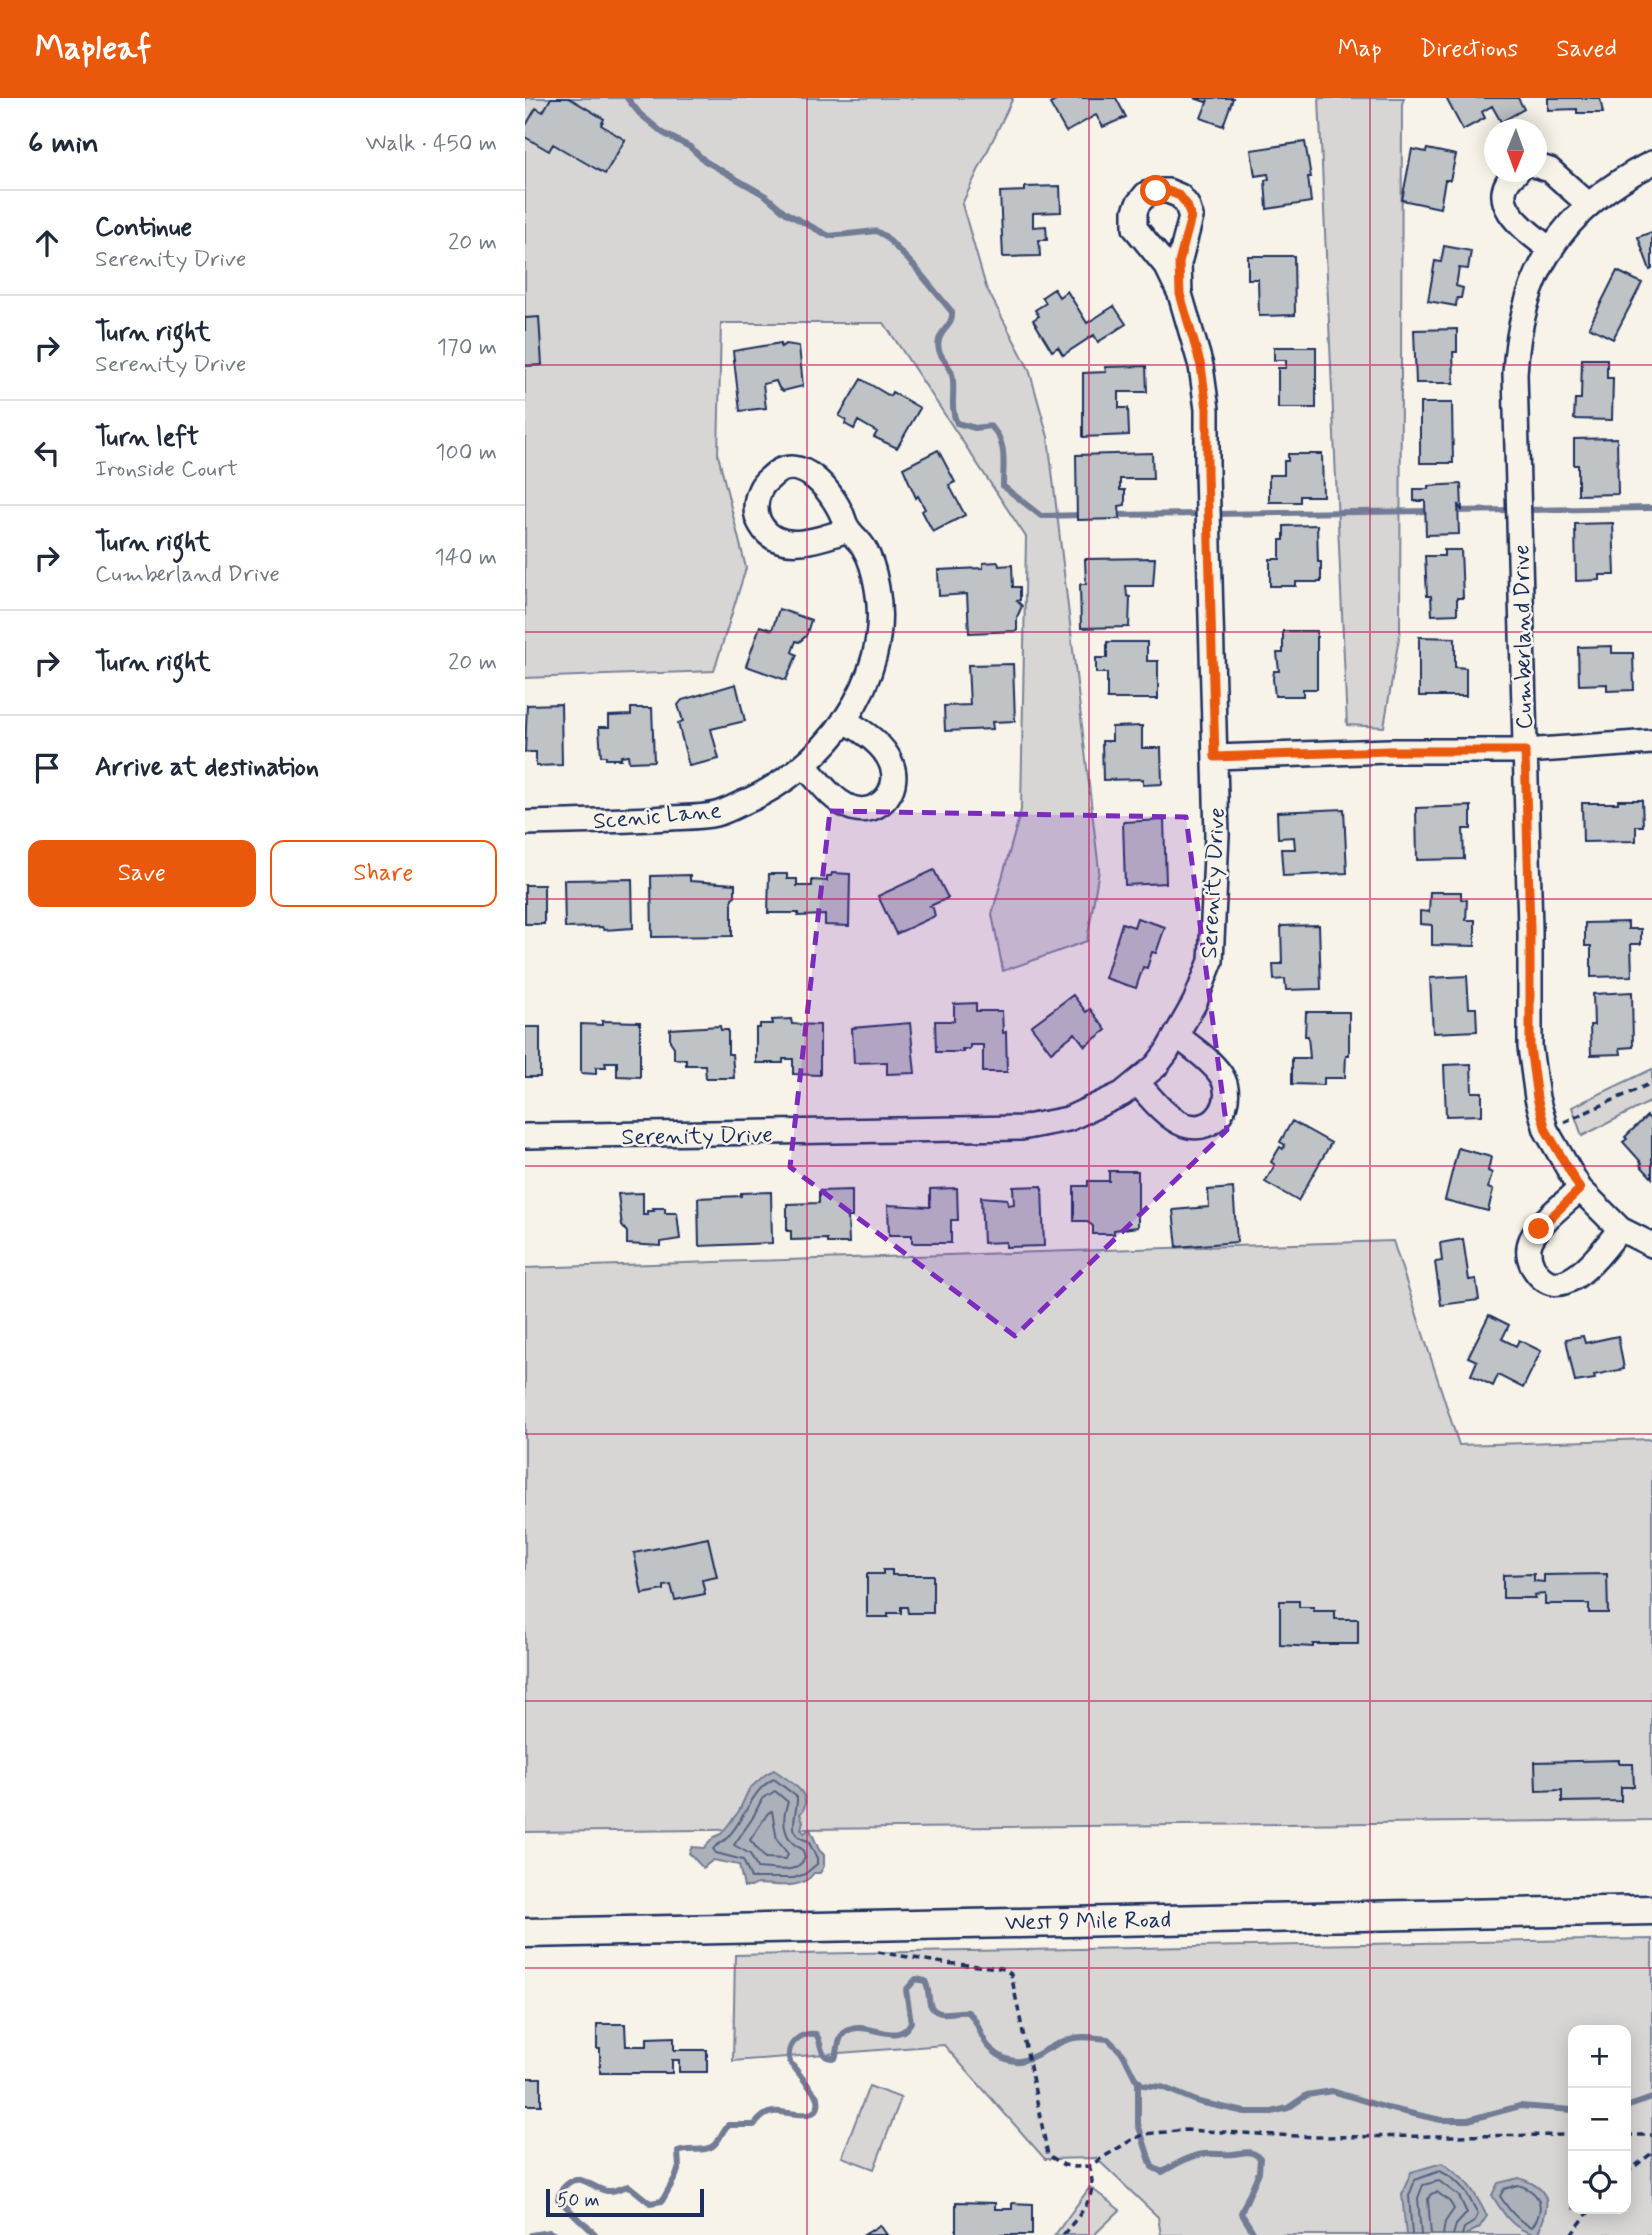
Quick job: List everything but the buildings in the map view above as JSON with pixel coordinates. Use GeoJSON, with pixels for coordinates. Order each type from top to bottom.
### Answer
{"type":"FeatureCollection","features":[{"type":"Feature","properties":{"kind":"street","name":"Cumberland Drive"},"geometry":{"type":"LineString","coordinates":[[1652,163],[1622,178],[1588,204],[1551,250],[1537,272],[1528,295],[1517,346],[1515,374],[1530,929],[1530,1047],[1537,1098],[1546,1130],[1580,1189],[1621,1229],[1652,1245]]}},
{"type":"Feature","properties":{"kind":"street"},"geometry":{"type":"LineString","coordinates":[[1547,169],[1588,204]]}},
{"type":"Feature","properties":{"kind":"street"},"geometry":{"type":"LineString","coordinates":[[1510,182],[1505,188],[1504,202],[1510,213],[1551,250]]}},
{"type":"Feature","properties":{"kind":"street","name":"Serenity Drive"},"geometry":{"type":"LineString","coordinates":[[525,1136],[1021,1128],[1068,1119],[1122,1094],[1156,1066],[1195,1002],[1211,961],[1217,835],[1207,409],[1201,366],[1180,294]]}},
{"type":"Feature","properties":{"kind":"street","name":"Scenic Lane"},"geometry":{"type":"LineString","coordinates":[[525,822],[716,814],[755,798],[804,766],[844,720],[857,700],[877,648],[880,616],[877,589],[865,549],[847,530]]}},
{"type":"Feature","properties":{"kind":"street"},"geometry":{"type":"LineString","coordinates":[[804,766],[835,798],[848,807],[868,810],[887,798],[893,779],[893,769],[888,756],[872,738],[844,720]]}},
{"type":"Feature","properties":{"kind":"street"},"geometry":{"type":"LineString","coordinates":[[1215,757],[1388,751],[1525,751],[1652,742]]}},
{"type":"Feature","properties":{"kind":"street"},"geometry":{"type":"LineString","coordinates":[[1137,1082],[1172,1118],[1188,1126],[1209,1124],[1219,1116],[1227,1099],[1224,1081],[1206,1059],[1176,1035]]}},
{"type":"Feature","properties":{"kind":"street"},"geometry":{"type":"LineString","coordinates":[[1580,1189],[1531,1240],[1530,1259],[1539,1274],[1558,1282],[1574,1279],[1621,1229]]}},
{"type":"Feature","properties":{"kind":"street","name":"West 9 Mile Road"},"geometry":{"type":"LineString","coordinates":[[525,1933],[1652,1910]]}},
{"type":"Feature","properties":{"kind":"path"},"geometry":{"type":"LineString","coordinates":[[1546,1130],[1652,1083]]}},
{"type":"Feature","properties":{"kind":"path"},"geometry":{"type":"LineString","coordinates":[[875,1951],[944,1963],[1001,1968],[1011,1974],[1048,2155],[1064,2165],[1089,2166],[1118,2146],[1145,2134],[1186,2130],[1315,2137],[1568,2135]]}},
{"type":"Feature","properties":{"kind":"path"},"geometry":{"type":"LineString","coordinates":[[1631,2135],[1652,2135]]}},
{"type":"Feature","properties":{"kind":"path"},"geometry":{"type":"LineString","coordinates":[[1631,2169],[1652,2153]]}},
{"type":"Feature","properties":{"kind":"path"},"geometry":{"type":"LineString","coordinates":[[1063,2235],[1088,2203],[1093,2191],[1089,2166]]}},
{"type":"Feature","properties":{"kind":"path"},"geometry":{"type":"LineString","coordinates":[[1571,2235],[1587,2214]]}},
{"type":"Feature","properties":{"kind":"highlighted area"},"geometry":{"type":"Polygon","coordinates":[[[830,811],[1186,817],[1227,1130],[1015,1336],[790,1167],[830,811]]]}},
{"type":"Feature","properties":{"kind":"shaded area"},"geometry":{"type":"Polygon","coordinates":[[[525,98],[1013,98],[962,204],[986,287],[1029,369],[1048,437],[1099,870],[1087,941],[1003,971],[992,914],[1021,810],[1026,537],[884,323],[721,323],[718,455],[746,568],[714,671],[525,678],[525,98]]]}},
{"type":"Feature","properties":{"kind":"shaded area"},"geometry":{"type":"Polygon","coordinates":[[[1319,98],[1404,98],[1400,632],[1384,727],[1347,725],[1319,98]]]}},
{"type":"Feature","properties":{"kind":"shaded area"},"geometry":{"type":"Polygon","coordinates":[[[1652,1069],[1652,1101],[1582,1136],[1572,1107],[1652,1069]]]}},
{"type":"Feature","properties":{"kind":"shaded area"},"geometry":{"type":"Polygon","coordinates":[[[1393,1241],[1459,1445],[1652,1439],[1652,1820],[525,1832],[525,1268],[1393,1241]]]}},
{"type":"Feature","properties":{"kind":"shaded area"},"geometry":{"type":"Polygon","coordinates":[[[1652,1939],[1652,2235],[1161,2235],[1158,2217],[1096,2158],[1045,2159],[944,2045],[733,2061],[735,1955],[1652,1939]]]}},
{"type":"Feature","properties":{"kind":"shaded area"},"geometry":{"type":"Polygon","coordinates":[[[869,2086],[901,2098],[874,2169],[842,2157],[869,2086]]]}},
{"type":"Feature","properties":{"kind":"shaded area"},"geometry":{"type":"Polygon","coordinates":[[[1090,2187],[1120,2210],[1094,2235],[1055,2235],[1090,2187]]]}},
{"type":"Feature","properties":{"kind":"water"},"geometry":{"type":"Polygon","coordinates":[[[774,1770],[803,1794],[805,1801],[800,1814],[803,1821],[801,1829],[804,1833],[810,1829],[824,1855],[824,1866],[820,1873],[814,1873],[809,1879],[795,1884],[757,1884],[744,1887],[739,1865],[713,1860],[703,1868],[689,1853],[692,1847],[704,1848],[714,1837],[721,1834],[739,1811],[749,1789],[774,1770]]]}},
{"type":"Feature","properties":{"kind":"water"},"geometry":{"type":"Polygon","coordinates":[[[1442,2163],[1469,2186],[1487,2216],[1479,2228],[1465,2235],[1406,2235],[1402,2194],[1411,2172],[1442,2163]]]}},
{"type":"Feature","properties":{"kind":"water"},"geometry":{"type":"Polygon","coordinates":[[[1519,2178],[1538,2187],[1546,2199],[1545,2215],[1537,2235],[1515,2225],[1492,2195],[1498,2183],[1519,2178]]]}},
{"type":"Feature","properties":{"kind":"waterway"},"geometry":{"type":"LineString","coordinates":[[627,98],[640,114],[663,133],[690,147],[705,161],[766,196],[786,213],[829,236],[876,231],[885,236],[952,312],[951,321],[940,336],[938,345],[952,374],[953,411],[957,423],[975,428],[990,426],[996,432],[1002,446],[1003,486],[1041,516],[1083,515]]}},
{"type":"Feature","properties":{"kind":"waterway"},"geometry":{"type":"LineString","coordinates":[[1524,510],[1652,508]]}},
{"type":"Feature","properties":{"kind":"waterway"},"geometry":{"type":"LineString","coordinates":[[1451,511],[1514,510]]}},
{"type":"Feature","properties":{"kind":"waterway"},"geometry":{"type":"LineString","coordinates":[[1213,514],[1433,511]]}},
{"type":"Feature","properties":{"kind":"waterway"},"geometry":{"type":"LineString","coordinates":[[1111,515],[1202,514]]}},
{"type":"Feature","properties":{"kind":"waterway"},"geometry":{"type":"LineString","coordinates":[[596,2235],[558,2199],[566,2185],[571,2181],[582,2180],[607,2191],[629,2186],[650,2203],[662,2201],[679,2167],[678,2152],[711,2147],[728,2125],[754,2125],[773,2112],[810,2114],[818,2106],[818,2098],[790,2062],[790,2050],[795,2041],[804,2035],[816,2034],[823,2053],[835,2058],[842,2036],[852,2029],[889,2033],[905,2030],[911,2022],[906,1990],[916,1979],[925,1981],[933,2009],[941,2013],[968,2012],[987,2045],[1002,2057],[1022,2061],[1074,2038],[1108,2039],[1123,2054],[1135,2078],[1143,2085],[1162,2087],[1199,2102],[1245,2112],[1272,2112],[1288,2108],[1307,2095],[1332,2091],[1387,2108],[1441,2120],[1468,2120],[1520,2106],[1568,2110]]}},
{"type":"Feature","properties":{"kind":"waterway"},"geometry":{"type":"LineString","coordinates":[[1138,2081],[1138,2124],[1152,2167],[1162,2172],[1204,2154],[1247,2152],[1260,2158],[1259,2172],[1241,2213],[1255,2235]]}},
{"type":"Feature","properties":{"kind":"waterway"},"geometry":{"type":"LineString","coordinates":[[1631,2105],[1652,2098]]}},
{"type":"Feature","properties":{"kind":"waterway"},"geometry":{"type":"LineString","coordinates":[[531,2235],[549,2232],[555,2235]]}},
{"type":"Feature","properties":{"kind":"route"},"geometry":{"type":"LineString","coordinates":[[1156,191],[1168,191],[1180,196],[1191,217],[1180,251],[1180,294],[1201,366],[1207,409],[1215,757],[1388,751],[1525,751],[1530,1047],[1537,1098],[1546,1130],[1580,1189],[1539,1229]]}}]}
